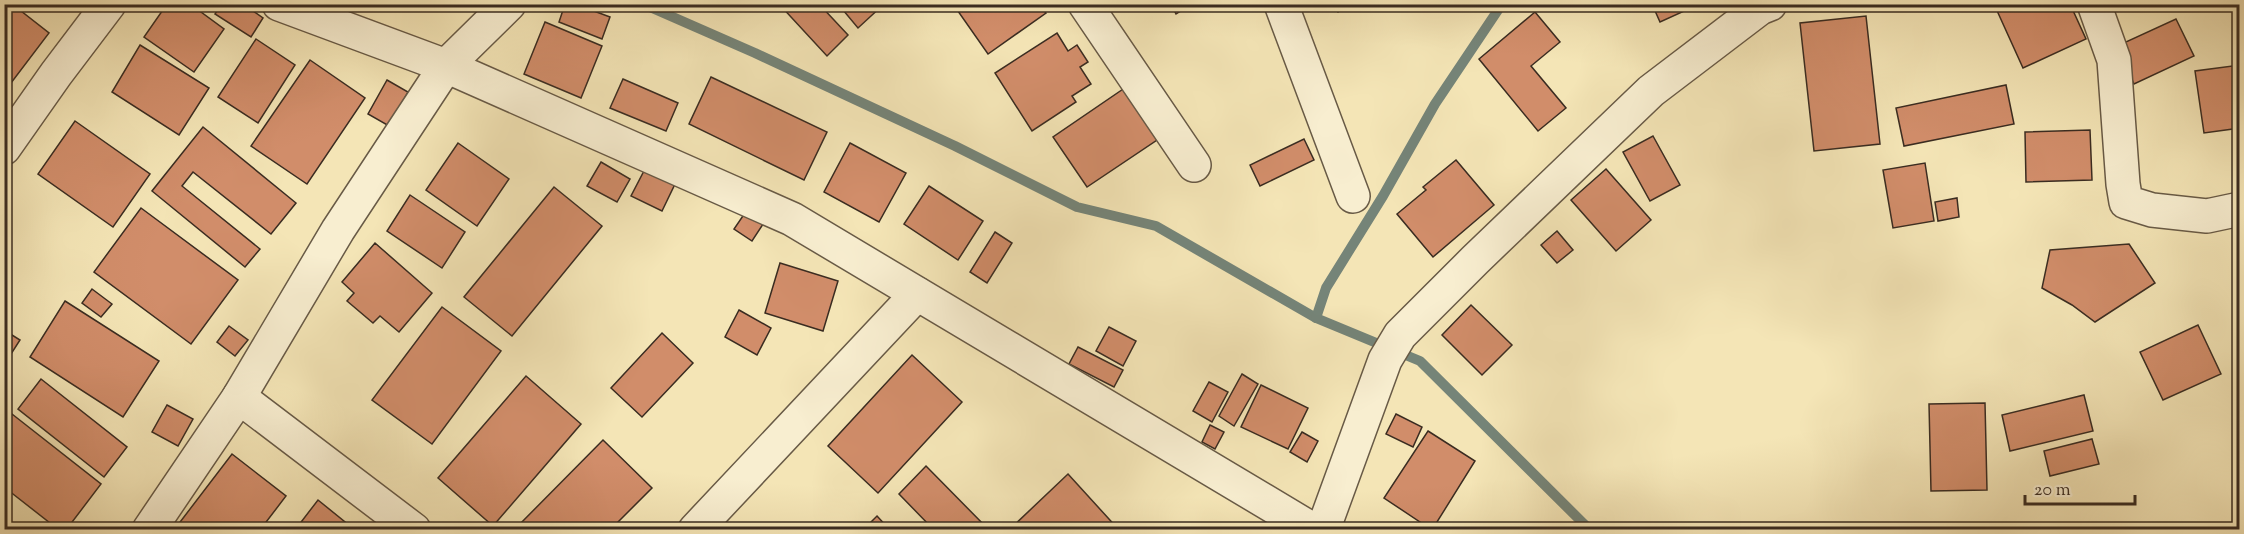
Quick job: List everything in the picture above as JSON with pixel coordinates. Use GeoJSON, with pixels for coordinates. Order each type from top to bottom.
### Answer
{"type":"FeatureCollection","features":[{"type":"Feature","properties":{"kind":"street"},"geometry":{"type":"LineString","coordinates":[[4,148],[108,4]]}},
{"type":"Feature","properties":{"kind":"street"},"geometry":{"type":"LineString","coordinates":[[279,4],[446,66],[792,219],[1312,530]]}},
{"type":"Feature","properties":{"kind":"street"},"geometry":{"type":"LineString","coordinates":[[149,530],[239,397],[338,231],[446,66],[509,4]]}},
{"type":"Feature","properties":{"kind":"street"},"geometry":{"type":"LineString","coordinates":[[1085,4],[1194,165]]}},
{"type":"Feature","properties":{"kind":"street"},"geometry":{"type":"LineString","coordinates":[[1281,4],[1353,196]]}},
{"type":"Feature","properties":{"kind":"street"},"geometry":{"type":"LineString","coordinates":[[1323,530],[1393,348],[1475,260],[1652,91],[1760,8],[1770,4]]}},
{"type":"Feature","properties":{"kind":"street"},"geometry":{"type":"LineString","coordinates":[[2094,4],[2114,60],[2122,184],[2126,202],[2152,210],[2207,216],[2240,208]]}},
{"type":"Feature","properties":{"kind":"street"},"geometry":{"type":"LineString","coordinates":[[695,530],[917,294]]}},
{"type":"Feature","properties":{"kind":"street"},"geometry":{"type":"LineString","coordinates":[[239,397],[414,530]]}},
{"type":"Feature","properties":{"kind":"building"},"geometry":{"type":"Polygon","coordinates":[[[4,4],[12,4],[49,33],[11,83],[4,79],[4,4]]]}},
{"type":"Feature","properties":{"kind":"building"},"geometry":{"type":"Polygon","coordinates":[[[167,4],[190,4],[224,29],[194,72],[144,37],[167,4]]]}},
{"type":"Feature","properties":{"kind":"building"},"geometry":{"type":"Polygon","coordinates":[[[221,4],[243,4],[263,18],[251,37],[215,14],[221,4]]]}},
{"type":"Feature","properties":{"kind":"building"},"geometry":{"type":"Polygon","coordinates":[[[565,4],[575,4],[610,17],[602,39],[559,22],[565,4]]]}},
{"type":"Feature","properties":{"kind":"building"},"geometry":{"type":"Polygon","coordinates":[[[779,4],[819,4],[848,35],[827,56],[779,4]]]}},
{"type":"Feature","properties":{"kind":"building"},"geometry":{"type":"Polygon","coordinates":[[[838,4],[884,4],[858,28],[838,4]]]}},
{"type":"Feature","properties":{"kind":"building"},"geometry":{"type":"Polygon","coordinates":[[[953,4],[1040,4],[1046,13],[988,54],[953,4]]]}},
{"type":"Feature","properties":{"kind":"building"},"geometry":{"type":"Polygon","coordinates":[[[1171,4],[1192,4],[1176,14],[1171,4]]]}},
{"type":"Feature","properties":{"kind":"building"},"geometry":{"type":"Polygon","coordinates":[[[1335,4],[1353,4],[1338,12],[1335,4]]]}},
{"type":"Feature","properties":{"kind":"building"},"geometry":{"type":"Polygon","coordinates":[[[1652,4],[1689,4],[1691,8],[1660,22],[1652,4]]]}},
{"type":"Feature","properties":{"kind":"building"},"geometry":{"type":"Polygon","coordinates":[[[1994,4],[2070,4],[2086,39],[2023,68],[1994,4]]]}},
{"type":"Feature","properties":{"kind":"building"},"geometry":{"type":"Polygon","coordinates":[[[1535,12],[1560,42],[1531,66],[1566,108],[1538,131],[1479,59],[1535,12]]]}},
{"type":"Feature","properties":{"kind":"building"},"geometry":{"type":"Polygon","coordinates":[[[1866,16],[1880,144],[1814,151],[1800,23],[1866,16]]]}},
{"type":"Feature","properties":{"kind":"building"},"geometry":{"type":"Polygon","coordinates":[[[2176,19],[2194,56],[2134,84],[2117,46],[2176,19]]]}},
{"type":"Feature","properties":{"kind":"building"},"geometry":{"type":"Polygon","coordinates":[[[545,22],[602,46],[581,98],[524,74],[545,22]]]}},
{"type":"Feature","properties":{"kind":"building"},"geometry":{"type":"Polygon","coordinates":[[[1057,33],[1068,51],[1077,45],[1088,62],[1080,67],[1091,84],[1072,96],[1076,102],[1032,131],[995,73],[1057,33]]]}},
{"type":"Feature","properties":{"kind":"building"},"geometry":{"type":"Polygon","coordinates":[[[256,39],[295,65],[258,123],[218,97],[256,39]]]}},
{"type":"Feature","properties":{"kind":"building"},"geometry":{"type":"Polygon","coordinates":[[[140,45],[209,88],[179,135],[112,92],[140,45]]]}},
{"type":"Feature","properties":{"kind":"building"},"geometry":{"type":"Polygon","coordinates":[[[310,60],[365,98],[307,184],[251,146],[310,60]]]}},
{"type":"Feature","properties":{"kind":"building"},"geometry":{"type":"Polygon","coordinates":[[[2240,65],[2240,128],[2204,133],[2195,71],[2240,65]]]}},
{"type":"Feature","properties":{"kind":"building"},"geometry":{"type":"Polygon","coordinates":[[[711,77],[827,132],[804,180],[689,124],[711,77]]]}},
{"type":"Feature","properties":{"kind":"building"},"geometry":{"type":"Polygon","coordinates":[[[623,79],[678,103],[666,131],[610,108],[623,79]]]}},
{"type":"Feature","properties":{"kind":"building"},"geometry":{"type":"Polygon","coordinates":[[[387,80],[408,92],[389,126],[368,114],[387,80]]]}},
{"type":"Feature","properties":{"kind":"building"},"geometry":{"type":"Polygon","coordinates":[[[1132,83],[1166,134],[1087,187],[1053,137],[1132,83]]]}},
{"type":"Feature","properties":{"kind":"building"},"geometry":{"type":"Polygon","coordinates":[[[2006,85],[2014,124],[1904,146],[1896,108],[2006,85]]]}},
{"type":"Feature","properties":{"kind":"building"},"geometry":{"type":"Polygon","coordinates":[[[75,121],[150,174],[113,227],[38,174],[75,121]]]}},
{"type":"Feature","properties":{"kind":"building"},"geometry":{"type":"Polygon","coordinates":[[[203,127],[296,203],[271,234],[193,172],[182,186],[260,249],[245,267],[152,191],[203,127]]]}},
{"type":"Feature","properties":{"kind":"building"},"geometry":{"type":"Polygon","coordinates":[[[2090,130],[2092,180],[2026,182],[2025,132],[2090,130]]]}},
{"type":"Feature","properties":{"kind":"building"},"geometry":{"type":"Polygon","coordinates":[[[1653,136],[1680,185],[1650,201],[1623,152],[1653,136]]]}},
{"type":"Feature","properties":{"kind":"building"},"geometry":{"type":"Polygon","coordinates":[[[1304,139],[1314,160],[1260,186],[1250,165],[1304,139]]]}},
{"type":"Feature","properties":{"kind":"building"},"geometry":{"type":"Polygon","coordinates":[[[458,143],[509,179],[477,226],[426,190],[458,143]]]}},
{"type":"Feature","properties":{"kind":"building"},"geometry":{"type":"Polygon","coordinates":[[[850,143],[906,173],[879,222],[824,192],[850,143]]]}},
{"type":"Feature","properties":{"kind":"building"},"geometry":{"type":"Polygon","coordinates":[[[1456,160],[1494,205],[1433,257],[1397,214],[1426,190],[1423,187],[1456,160]]]}},
{"type":"Feature","properties":{"kind":"building"},"geometry":{"type":"Polygon","coordinates":[[[601,162],[630,179],[617,202],[587,186],[601,162]]]}},
{"type":"Feature","properties":{"kind":"building"},"geometry":{"type":"Polygon","coordinates":[[[1925,163],[1934,221],[1893,228],[1883,170],[1925,163]]]}},
{"type":"Feature","properties":{"kind":"building"},"geometry":{"type":"Polygon","coordinates":[[[645,169],[675,184],[662,211],[631,196],[645,169]]]}},
{"type":"Feature","properties":{"kind":"building"},"geometry":{"type":"Polygon","coordinates":[[[1606,169],[1651,220],[1616,251],[1571,200],[1606,169]]]}},
{"type":"Feature","properties":{"kind":"building"},"geometry":{"type":"Polygon","coordinates":[[[929,186],[983,221],[958,260],[904,224],[929,186]]]}},
{"type":"Feature","properties":{"kind":"building"},"geometry":{"type":"Polygon","coordinates":[[[554,187],[602,226],[512,336],[464,297],[554,187]]]}},
{"type":"Feature","properties":{"kind":"building"},"geometry":{"type":"Polygon","coordinates":[[[410,195],[465,232],[442,268],[387,231],[410,195]]]}},
{"type":"Feature","properties":{"kind":"building"},"geometry":{"type":"Polygon","coordinates":[[[1957,198],[1959,217],[1938,221],[1935,202],[1957,198]]]}},
{"type":"Feature","properties":{"kind":"building"},"geometry":{"type":"Polygon","coordinates":[[[749,207],[767,218],[752,241],[734,229],[749,207]]]}},
{"type":"Feature","properties":{"kind":"building"},"geometry":{"type":"Polygon","coordinates":[[[141,208],[238,280],[191,344],[94,272],[141,208]]]}},
{"type":"Feature","properties":{"kind":"building"},"geometry":{"type":"Polygon","coordinates":[[[1557,231],[1573,250],[1557,263],[1541,245],[1557,231]]]}},
{"type":"Feature","properties":{"kind":"building"},"geometry":{"type":"Polygon","coordinates":[[[995,232],[1012,243],[987,283],[970,272],[995,232]]]}},
{"type":"Feature","properties":{"kind":"building"},"geometry":{"type":"Polygon","coordinates":[[[375,243],[432,293],[399,332],[380,316],[373,323],[347,301],[354,293],[342,282],[375,243]]]}},
{"type":"Feature","properties":{"kind":"building"},"geometry":{"type":"Polygon","coordinates":[[[2129,244],[2155,283],[2095,322],[2072,305],[2042,288],[2050,250],[2129,244]]]}},
{"type":"Feature","properties":{"kind":"building"},"geometry":{"type":"Polygon","coordinates":[[[780,263],[838,281],[823,331],[765,313],[780,263]]]}},
{"type":"Feature","properties":{"kind":"building"},"geometry":{"type":"Polygon","coordinates":[[[92,289],[112,304],[101,317],[82,303],[92,289]]]}},
{"type":"Feature","properties":{"kind":"building"},"geometry":{"type":"Polygon","coordinates":[[[65,301],[159,361],[123,417],[30,357],[65,301]]]}},
{"type":"Feature","properties":{"kind":"building"},"geometry":{"type":"Polygon","coordinates":[[[1471,305],[1512,345],[1482,375],[1442,335],[1471,305]]]}},
{"type":"Feature","properties":{"kind":"building"},"geometry":{"type":"Polygon","coordinates":[[[442,307],[501,351],[432,444],[372,400],[442,307]]]}},
{"type":"Feature","properties":{"kind":"building"},"geometry":{"type":"Polygon","coordinates":[[[739,310],[771,328],[757,355],[725,337],[739,310]]]}},
{"type":"Feature","properties":{"kind":"building"},"geometry":{"type":"Polygon","coordinates":[[[2198,325],[2221,374],[2163,400],[2140,352],[2198,325]]]}},
{"type":"Feature","properties":{"kind":"building"},"geometry":{"type":"Polygon","coordinates":[[[229,326],[248,340],[235,356],[217,342],[229,326]]]}},
{"type":"Feature","properties":{"kind":"building"},"geometry":{"type":"Polygon","coordinates":[[[1109,327],[1136,341],[1123,366],[1096,351],[1109,327]]]}},
{"type":"Feature","properties":{"kind":"building"},"geometry":{"type":"Polygon","coordinates":[[[4,330],[20,340],[4,365],[4,330]]]}},
{"type":"Feature","properties":{"kind":"building"},"geometry":{"type":"Polygon","coordinates":[[[662,333],[693,363],[642,417],[611,388],[662,333]]]}},
{"type":"Feature","properties":{"kind":"building"},"geometry":{"type":"Polygon","coordinates":[[[1078,347],[1123,370],[1114,387],[1069,364],[1078,347]]]}},
{"type":"Feature","properties":{"kind":"building"},"geometry":{"type":"Polygon","coordinates":[[[912,355],[962,402],[878,493],[828,446],[912,355]]]}},
{"type":"Feature","properties":{"kind":"building"},"geometry":{"type":"Polygon","coordinates":[[[1242,374],[1258,384],[1234,426],[1219,416],[1242,374]]]}},
{"type":"Feature","properties":{"kind":"building"},"geometry":{"type":"Polygon","coordinates":[[[526,376],[581,424],[493,526],[438,478],[526,376]]]}},
{"type":"Feature","properties":{"kind":"building"},"geometry":{"type":"Polygon","coordinates":[[[41,379],[127,447],[104,477],[18,409],[41,379]]]}},
{"type":"Feature","properties":{"kind":"building"},"geometry":{"type":"Polygon","coordinates":[[[1209,382],[1228,392],[1212,422],[1193,411],[1209,382]]]}},
{"type":"Feature","properties":{"kind":"building"},"geometry":{"type":"Polygon","coordinates":[[[1261,385],[1308,408],[1288,449],[1241,427],[1261,385]]]}},
{"type":"Feature","properties":{"kind":"building"},"geometry":{"type":"Polygon","coordinates":[[[2084,395],[2093,431],[2010,451],[2002,415],[2084,395]]]}},
{"type":"Feature","properties":{"kind":"building"},"geometry":{"type":"Polygon","coordinates":[[[1985,403],[1987,490],[1931,491],[1929,404],[1985,403]]]}},
{"type":"Feature","properties":{"kind":"building"},"geometry":{"type":"Polygon","coordinates":[[[167,405],[193,419],[178,446],[152,432],[167,405]]]}},
{"type":"Feature","properties":{"kind":"building"},"geometry":{"type":"Polygon","coordinates":[[[12,414],[101,484],[66,530],[59,530],[4,487],[4,424],[12,414]]]}},
{"type":"Feature","properties":{"kind":"building"},"geometry":{"type":"Polygon","coordinates":[[[1396,414],[1422,427],[1413,447],[1386,434],[1396,414]]]}},
{"type":"Feature","properties":{"kind":"building"},"geometry":{"type":"Polygon","coordinates":[[[1210,425],[1224,432],[1215,449],[1202,442],[1210,425]]]}},
{"type":"Feature","properties":{"kind":"building"},"geometry":{"type":"Polygon","coordinates":[[[1428,431],[1475,461],[1432,530],[1384,498],[1428,431]]]}},
{"type":"Feature","properties":{"kind":"building"},"geometry":{"type":"Polygon","coordinates":[[[1302,432],[1318,441],[1307,462],[1290,452],[1302,432]]]}},
{"type":"Feature","properties":{"kind":"building"},"geometry":{"type":"Polygon","coordinates":[[[2092,439],[2099,464],[2050,476],[2044,451],[2092,439]]]}},
{"type":"Feature","properties":{"kind":"building"},"geometry":{"type":"Polygon","coordinates":[[[603,440],[652,488],[610,530],[514,530],[603,440]]]}},
{"type":"Feature","properties":{"kind":"building"},"geometry":{"type":"Polygon","coordinates":[[[232,454],[286,496],[260,530],[174,530],[232,454]]]}},
{"type":"Feature","properties":{"kind":"building"},"geometry":{"type":"Polygon","coordinates":[[[926,466],[989,530],[934,530],[899,494],[926,466]]]}},
{"type":"Feature","properties":{"kind":"building"},"geometry":{"type":"Polygon","coordinates":[[[1068,474],[1119,530],[1009,530],[1068,474]]]}},
{"type":"Feature","properties":{"kind":"building"},"geometry":{"type":"Polygon","coordinates":[[[318,500],[355,530],[295,530],[318,500]]]}},
{"type":"Feature","properties":{"kind":"building"},"geometry":{"type":"Polygon","coordinates":[[[877,516],[890,530],[863,530],[877,516]]]}},
{"type":"Feature","properties":{"kind":"building"},"geometry":{"type":"Polygon","coordinates":[[[1391,523],[1399,530],[1387,530],[1391,523]]]}},
{"type":"Feature","properties":{"kind":"waterway"},"geometry":{"type":"LineString","coordinates":[[643,4],[955,146],[1077,207],[1156,226],[1316,318],[1420,361],[1590,530]]}},
{"type":"Feature","properties":{"kind":"waterway"},"geometry":{"type":"LineString","coordinates":[[1316,318],[1326,288],[1383,196],[1435,104],[1502,4]]}}]}
